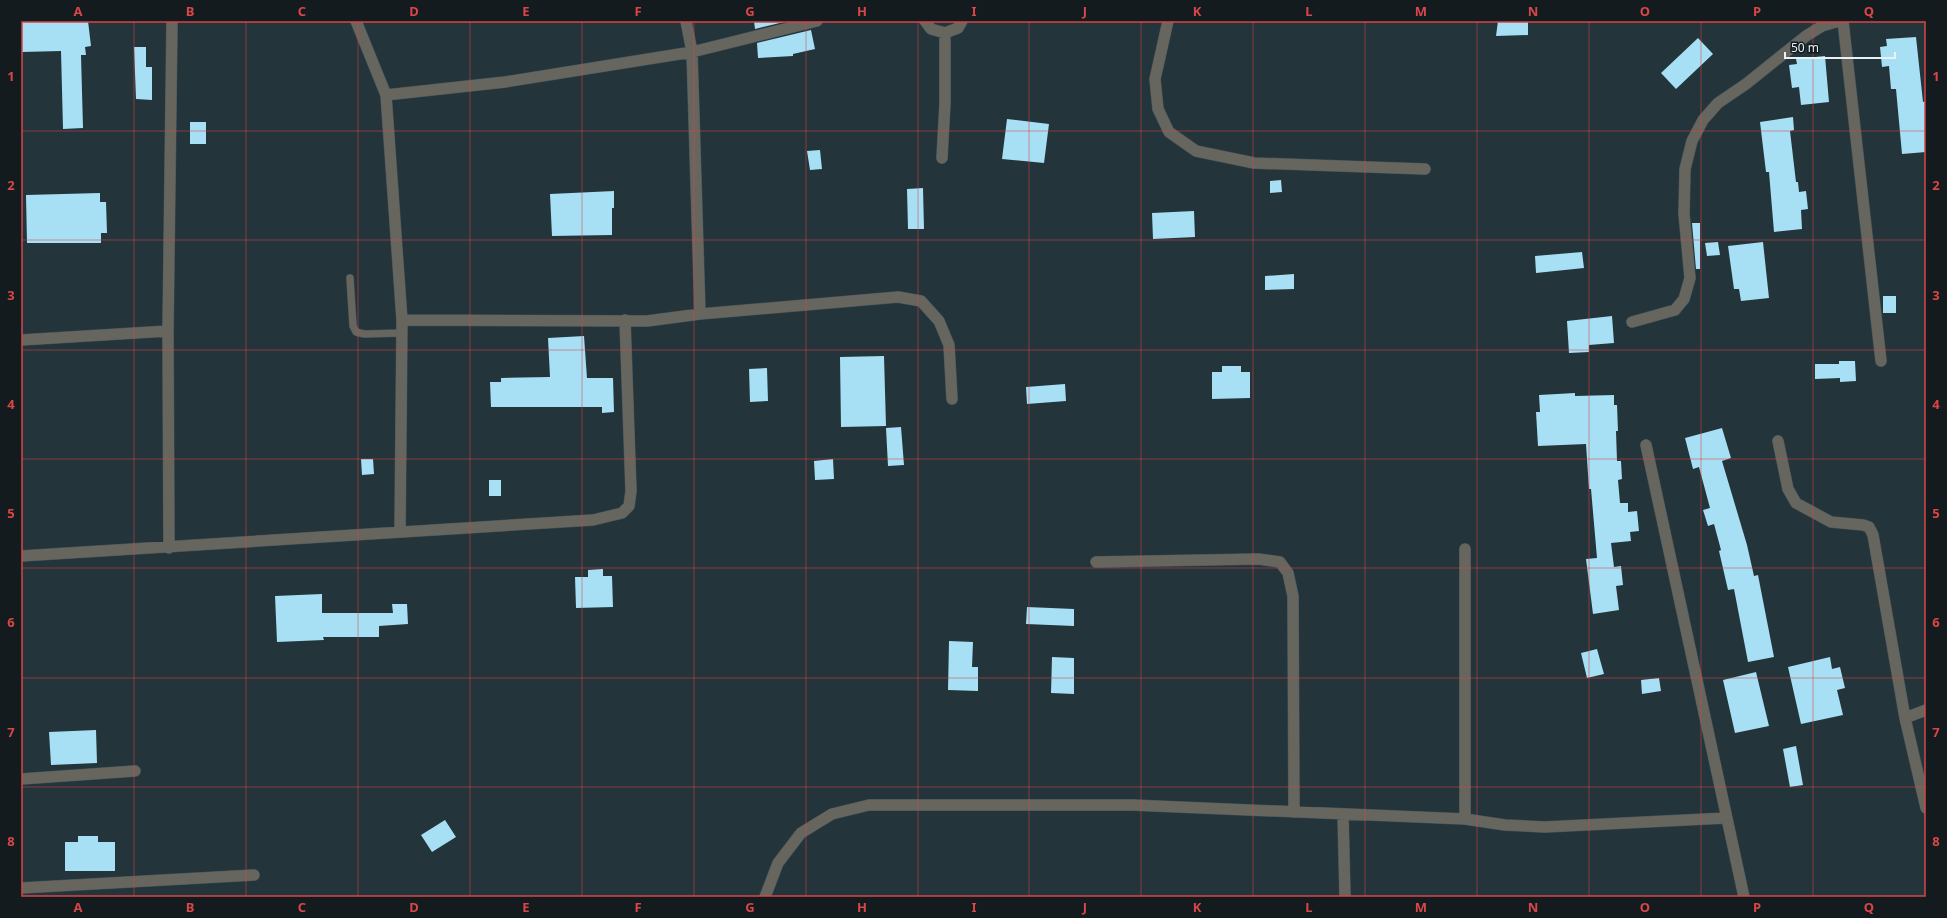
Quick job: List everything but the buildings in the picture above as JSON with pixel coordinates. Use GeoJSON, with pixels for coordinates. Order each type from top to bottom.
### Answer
{"type":"FeatureCollection","features":[{"type":"Feature","properties":{"kind":"street"},"geometry":{"type":"LineString","coordinates":[[169,548],[168,331],[172,21]]}},
{"type":"Feature","properties":{"kind":"street"},"geometry":{"type":"LineString","coordinates":[[356,21],[386,95],[402,320],[400,532]]}},
{"type":"Feature","properties":{"kind":"street"},"geometry":{"type":"LineString","coordinates":[[686,21],[692,52],[700,314]]}},
{"type":"Feature","properties":{"kind":"street"},"geometry":{"type":"LineString","coordinates":[[386,95],[505,82],[692,52],[817,21]]}},
{"type":"Feature","properties":{"kind":"street"},"geometry":{"type":"LineString","coordinates":[[925,21],[931,29],[946,34],[958,28],[962,21]]}},
{"type":"Feature","properties":{"kind":"street"},"geometry":{"type":"LineString","coordinates":[[1168,21],[1155,79],[1158,109],[1169,132],[1196,151],[1254,163],[1425,169]]}},
{"type":"Feature","properties":{"kind":"street"},"geometry":{"type":"LineString","coordinates":[[1632,322],[1675,310],[1684,298],[1690,278],[1684,214],[1686,169],[1692,141],[1703,120],[1718,103],[1746,84],[1806,36],[1822,26],[1839,21]]}},
{"type":"Feature","properties":{"kind":"street"},"geometry":{"type":"LineString","coordinates":[[1843,21],[1881,361]]}},
{"type":"Feature","properties":{"kind":"street"},"geometry":{"type":"LineString","coordinates":[[942,158],[945,103],[946,34]]}},
{"type":"Feature","properties":{"kind":"street"},"geometry":{"type":"LineString","coordinates":[[402,320],[647,321],[700,314],[898,297],[921,301],[939,321],[949,345],[952,399]]}},
{"type":"Feature","properties":{"kind":"street"},"geometry":{"type":"LineString","coordinates":[[21,556],[169,548],[594,520],[622,513],[628,506],[631,491],[625,320]]}},
{"type":"Feature","properties":{"kind":"street"},"geometry":{"type":"LineString","coordinates":[[21,340],[168,331]]}},
{"type":"Feature","properties":{"kind":"street"},"geometry":{"type":"LineString","coordinates":[[1778,441],[1788,489],[1796,503],[1831,522],[1863,525],[1869,527],[1873,535],[1905,718],[1926,808]]}},
{"type":"Feature","properties":{"kind":"street"},"geometry":{"type":"LineString","coordinates":[[1646,445],[1744,897]]}},
{"type":"Feature","properties":{"kind":"street"},"geometry":{"type":"LineString","coordinates":[[1465,549],[1465,819]]}},
{"type":"Feature","properties":{"kind":"street"},"geometry":{"type":"LineString","coordinates":[[1096,562],[1258,559],[1280,562],[1288,573],[1293,596],[1294,812]]}},
{"type":"Feature","properties":{"kind":"street"},"geometry":{"type":"LineString","coordinates":[[1905,718],[1926,710]]}},
{"type":"Feature","properties":{"kind":"street"},"geometry":{"type":"LineString","coordinates":[[21,779],[135,771]]}},
{"type":"Feature","properties":{"kind":"street"},"geometry":{"type":"LineString","coordinates":[[765,897],[778,863],[801,833],[832,814],[869,805],[1132,805],[1465,819],[1505,825],[1545,827],[1726,818]]}},
{"type":"Feature","properties":{"kind":"street"},"geometry":{"type":"LineString","coordinates":[[1343,814],[1345,897]]}},
{"type":"Feature","properties":{"kind":"street"},"geometry":{"type":"LineString","coordinates":[[21,888],[254,875]]}},
{"type":"Feature","properties":{"kind":"lane"},"geometry":{"type":"LineString","coordinates":[[350,278],[353,326],[356,332],[364,334],[402,333]]}}]}
